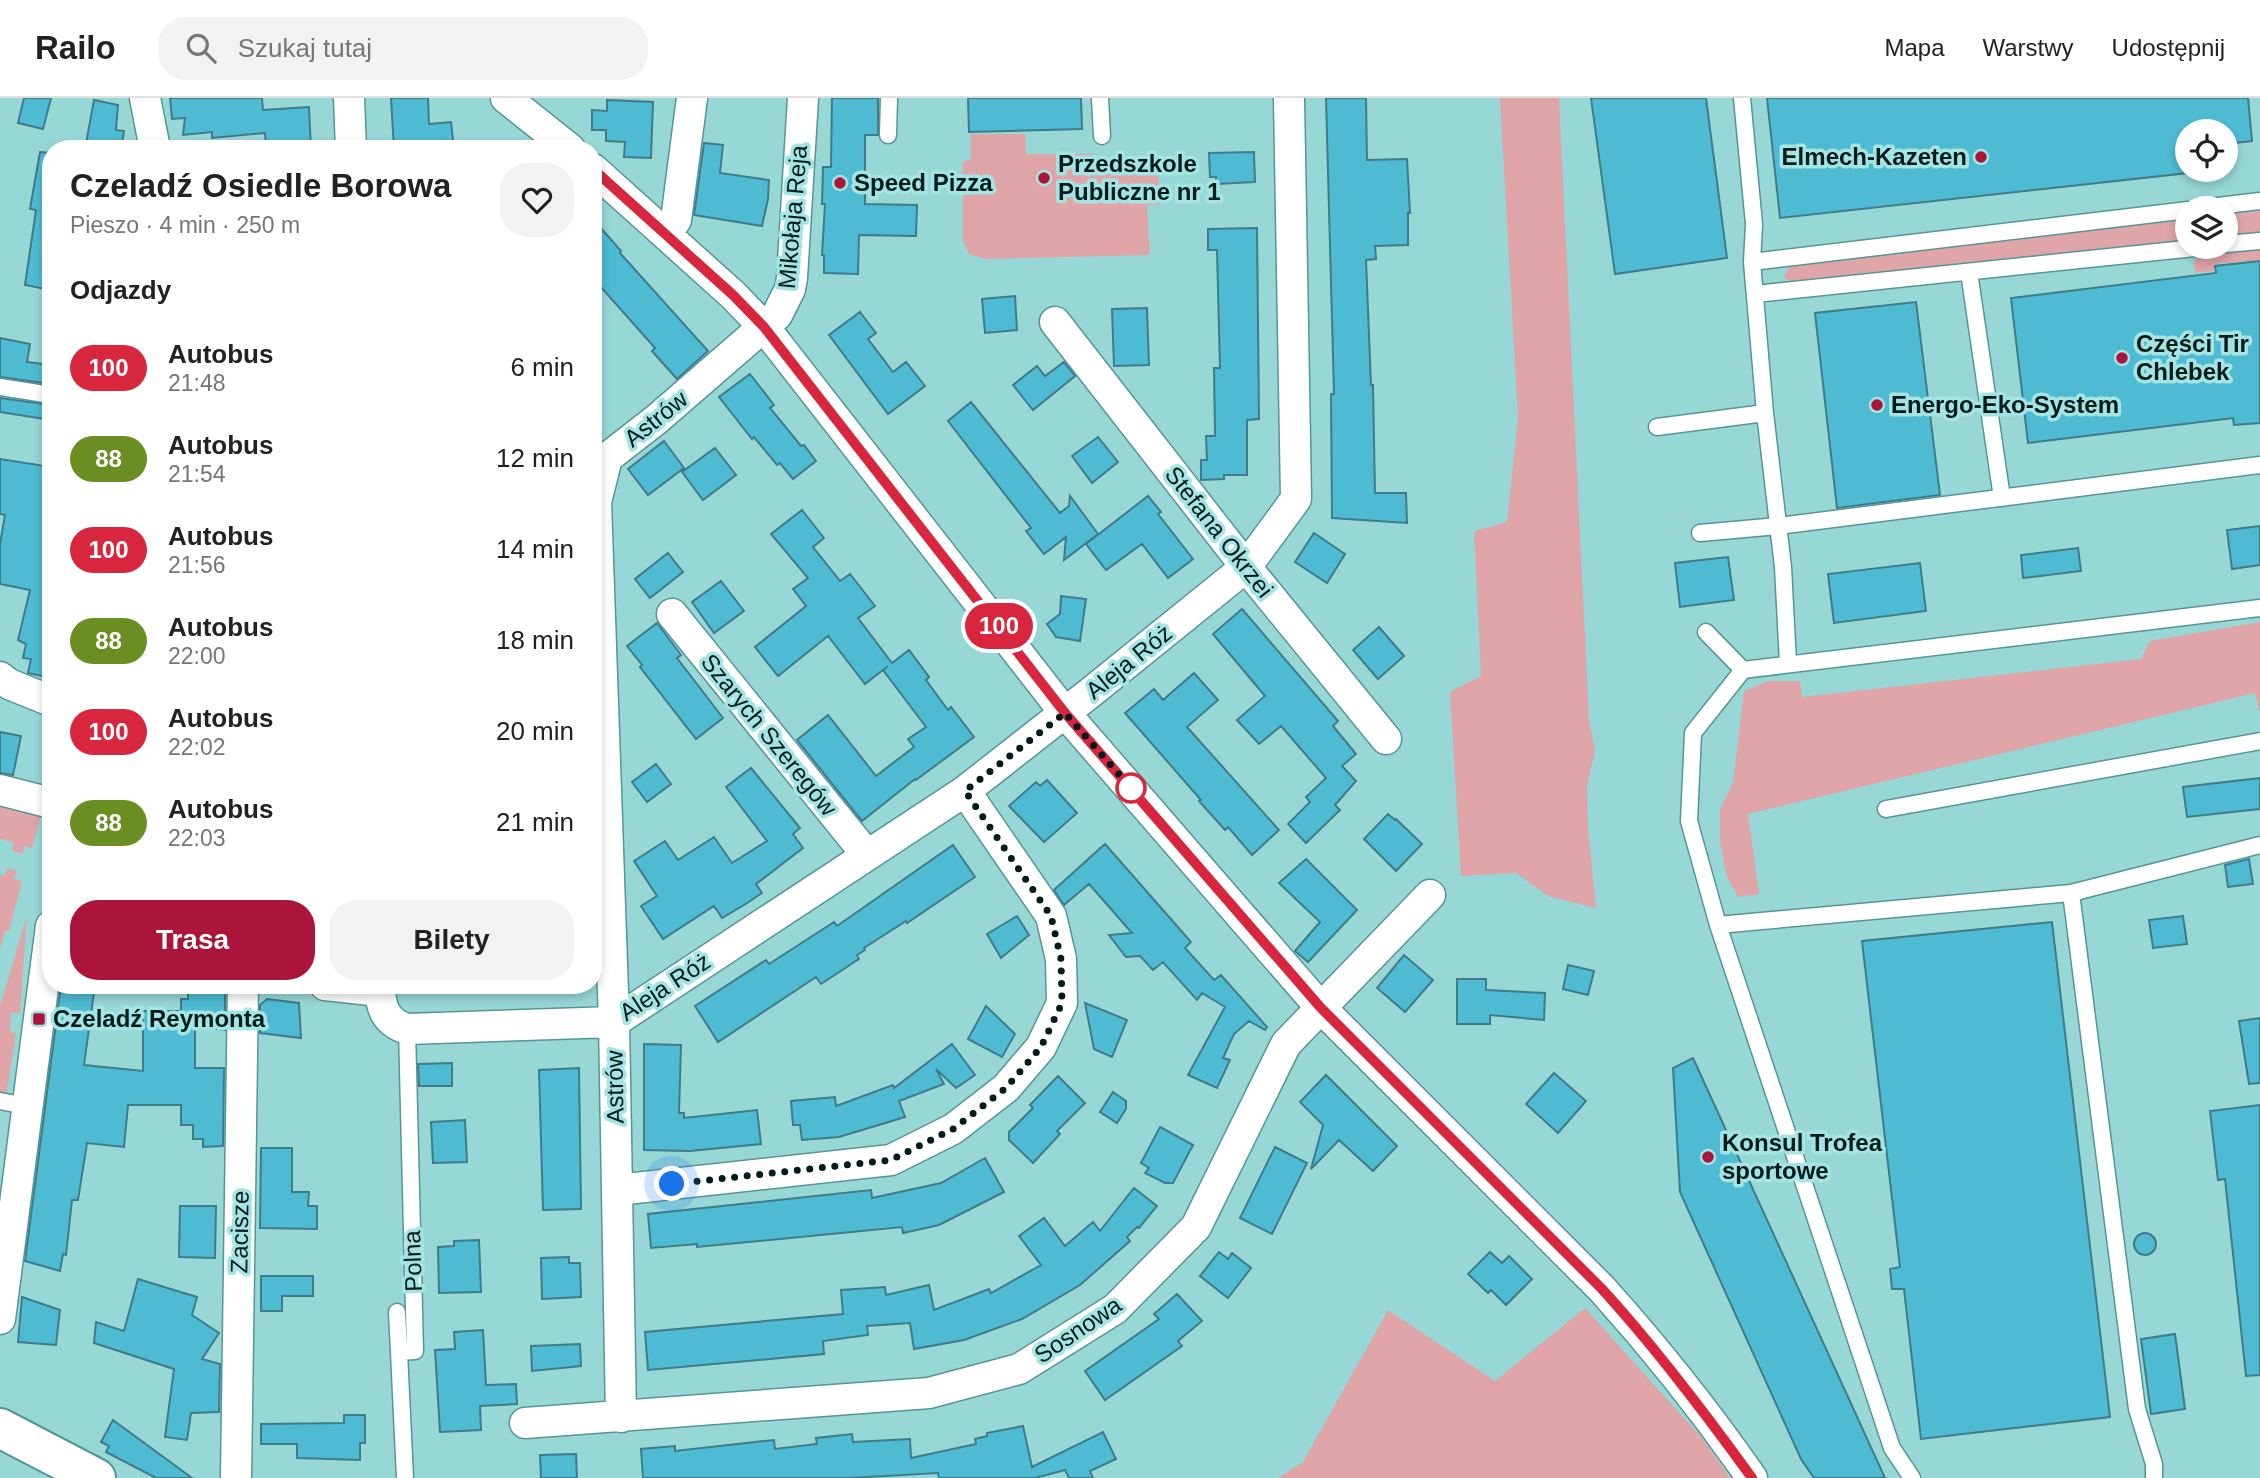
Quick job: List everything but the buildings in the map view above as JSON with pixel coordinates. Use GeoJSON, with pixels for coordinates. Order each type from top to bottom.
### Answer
{"type":"FeatureCollection","features":[{"type":"Feature","properties":{"kind":"street"},"geometry":{"type":"LineString","coordinates":[[145,98],[153,140]]}},
{"type":"Feature","properties":{"kind":"street"},"geometry":{"type":"LineString","coordinates":[[349,98],[351,140]]}},
{"type":"Feature","properties":{"kind":"street"},"geometry":{"type":"LineString","coordinates":[[506,98],[559,140]]}},
{"type":"Feature","properties":{"kind":"street"},"geometry":{"type":"LineString","coordinates":[[666,234],[676,220],[692,98]]}},
{"type":"Feature","properties":{"kind":"street","name":"Mikołaja Reja"},"geometry":{"type":"LineString","coordinates":[[764,327],[777,315],[790,289],[803,98]]}},
{"type":"Feature","properties":{"kind":"street","name":"Aleja Róż"},"geometry":{"type":"LineString","coordinates":[[407,1029],[614,1022],[965,791],[1246,567],[1296,499],[1289,98]]}},
{"type":"Feature","properties":{"kind":"street"},"geometry":{"type":"LineString","coordinates":[[602,177],[733,295],[764,327],[1065,713],[1321,1008],[1620,1309],[1726,1441],[1752,1478]]}},
{"type":"Feature","properties":{"kind":"street","name":"Stefana Okrzei"},"geometry":{"type":"LineString","coordinates":[[1055,322],[1246,567],[1386,739]]}},
{"type":"Feature","properties":{"kind":"street","name":"Astrów"},"geometry":{"type":"LineString","coordinates":[[602,478],[607,458],[764,327]]}},
{"type":"Feature","properties":{"kind":"street","name":"Szarych Szeregów"},"geometry":{"type":"LineString","coordinates":[[672,614],[867,855]]}},
{"type":"Feature","properties":{"kind":"street","name":"Astrów"},"geometry":{"type":"LineString","coordinates":[[602,675],[614,1022],[621,1417]]}},
{"type":"Feature","properties":{"kind":"street"},"geometry":{"type":"LineString","coordinates":[[0,677],[9,684],[42,697]]}},
{"type":"Feature","properties":{"kind":"street"},"geometry":{"type":"LineString","coordinates":[[0,790],[42,801]]}},
{"type":"Feature","properties":{"kind":"street"},"geometry":{"type":"LineString","coordinates":[[617,1190],[891,1160],[953,1129],[1006,1088],[1041,1047],[1062,1003],[1061,959],[1051,916],[965,791]]}},
{"type":"Feature","properties":{"kind":"street","name":"Sosnowa"},"geometry":{"type":"LineString","coordinates":[[525,1423],[929,1393],[1018,1369],[1115,1309],[1196,1227],[1286,1044],[1430,895]]}},
{"type":"Feature","properties":{"kind":"street"},"geometry":{"type":"LineString","coordinates":[[0,1319],[14,1104],[42,980]]}},
{"type":"Feature","properties":{"kind":"street","name":"Zacisze"},"geometry":{"type":"LineString","coordinates":[[236,1478],[243,994]]}},
{"type":"Feature","properties":{"kind":"street"},"geometry":{"type":"LineString","coordinates":[[381,994],[383,1010],[389,1020],[407,1029]]}},
{"type":"Feature","properties":{"kind":"street"},"geometry":{"type":"LineString","coordinates":[[0,1429],[96,1478]]}},
{"type":"Feature","properties":{"kind":"lane"},"geometry":{"type":"LineString","coordinates":[[888,135],[889,98]]}},
{"type":"Feature","properties":{"kind":"lane"},"geometry":{"type":"LineString","coordinates":[[1100,98],[1101,136]]}},
{"type":"Feature","properties":{"kind":"lane"},"geometry":{"type":"LineString","coordinates":[[1742,98],[1755,224],[1752,262],[1765,413],[1783,567],[1788,663]]}},
{"type":"Feature","properties":{"kind":"lane"},"geometry":{"type":"LineString","coordinates":[[2238,204],[2260,201]]}},
{"type":"Feature","properties":{"kind":"lane"},"geometry":{"type":"LineString","coordinates":[[1752,262],[2175,212]]}},
{"type":"Feature","properties":{"kind":"lane"},"geometry":{"type":"LineString","coordinates":[[2238,243],[2260,241]]}},
{"type":"Feature","properties":{"kind":"lane"},"geometry":{"type":"LineString","coordinates":[[1755,294],[2175,250]]}},
{"type":"Feature","properties":{"kind":"lane"},"geometry":{"type":"LineString","coordinates":[[1969,272],[2002,498]]}},
{"type":"Feature","properties":{"kind":"lane"},"geometry":{"type":"LineString","coordinates":[[0,387],[42,394]]}},
{"type":"Feature","properties":{"kind":"lane"},"geometry":{"type":"LineString","coordinates":[[1657,427],[1765,413]]}},
{"type":"Feature","properties":{"kind":"lane"},"geometry":{"type":"LineString","coordinates":[[1700,533],[1778,526],[2260,466]]}},
{"type":"Feature","properties":{"kind":"lane"},"geometry":{"type":"LineString","coordinates":[[1912,1478],[1892,1448],[1718,925],[1689,821],[1693,733],[1742,670],[2260,608]]}},
{"type":"Feature","properties":{"kind":"lane"},"geometry":{"type":"LineString","coordinates":[[1706,632],[1742,670]]}},
{"type":"Feature","properties":{"kind":"lane"},"geometry":{"type":"LineString","coordinates":[[1886,810],[2260,741]]}},
{"type":"Feature","properties":{"kind":"lane"},"geometry":{"type":"LineString","coordinates":[[1718,925],[2071,893],[2260,845]]}},
{"type":"Feature","properties":{"kind":"lane"},"geometry":{"type":"LineString","coordinates":[[2071,893],[2137,1409],[2154,1464],[2154,1478]]}},
{"type":"Feature","properties":{"kind":"lane","name":"Polna"},"geometry":{"type":"LineString","coordinates":[[399,1352],[415,1351],[407,1029]]}},
{"type":"Feature","properties":{"kind":"lane"},"geometry":{"type":"LineString","coordinates":[[397,1312],[405,1478]]}},
{"type":"Feature","properties":{"kind":"shaded area"},"geometry":{"type":"Polygon","coordinates":[[[1500,98],[1559,98],[1589,720],[1595,751],[1587,786],[1596,908],[1548,896],[1516,873],[1461,876],[1450,692],[1481,676],[1474,531],[1507,522],[1518,418],[1500,98]]]}},
{"type":"Feature","properties":{"kind":"shaded area"},"geometry":{"type":"Polygon","coordinates":[[[971,134],[1025,134],[1026,154],[1093,154],[1094,159],[1157,158],[1160,205],[1147,205],[1150,255],[985,259],[969,254],[963,241],[963,161],[971,160],[971,134]]]}},
{"type":"Feature","properties":{"kind":"shaded area"},"geometry":{"type":"Polygon","coordinates":[[[2260,211],[2260,232],[2238,235],[2238,213],[2260,211]]]}},
{"type":"Feature","properties":{"kind":"shaded area"},"geometry":{"type":"Polygon","coordinates":[[[2175,219],[2175,241],[1798,282],[1787,280],[1784,276],[1790,266],[2025,234],[2175,219]]]}},
{"type":"Feature","properties":{"kind":"shaded area"},"geometry":{"type":"Polygon","coordinates":[[[2260,244],[2260,260],[2214,264],[2214,271],[2195,273],[2196,259],[2238,259],[2238,248],[2260,244]]]}},
{"type":"Feature","properties":{"kind":"shaded area"},"geometry":{"type":"Polygon","coordinates":[[[2260,622],[2260,714],[2255,693],[1748,814],[1759,894],[1738,897],[1727,877],[1720,842],[1720,810],[1733,782],[1744,691],[1768,681],[1800,681],[1802,697],[2141,659],[2150,641],[2260,622]]]}},
{"type":"Feature","properties":{"kind":"shaded area"},"geometry":{"type":"Polygon","coordinates":[[[0,803],[41,815],[32,848],[24,846],[23,854],[12,851],[13,842],[0,839],[0,803]]]}},
{"type":"Feature","properties":{"kind":"shaded area"},"geometry":{"type":"Polygon","coordinates":[[[7,868],[17,871],[14,879],[22,881],[9,931],[5,931],[0,949],[0,875],[5,876],[7,868]]]}},
{"type":"Feature","properties":{"kind":"shaded area"},"geometry":{"type":"Polygon","coordinates":[[[27,915],[20,1013],[11,1013],[10,1032],[16,1033],[7,1090],[9,1094],[0,1092],[0,1006],[27,915]]]}},
{"type":"Feature","properties":{"kind":"shaded area"},"geometry":{"type":"Polygon","coordinates":[[[1585,1308],[1702,1438],[1730,1478],[1278,1478],[1303,1462],[1388,1310],[1495,1381],[1585,1308]]]}},
{"type":"Feature","properties":{"kind":"bus line","name":"100"},"geometry":{"type":"LineString","coordinates":[[602,177],[733,295],[764,327],[1065,713],[1321,1008],[1602,1289],[1638,1329],[1752,1478]]}},
{"type":"Feature","properties":{"kind":"place","name":"Elmech-Kazeten"},"geometry":{"type":"Point","coordinates":[1981,157]}},
{"type":"Feature","properties":{"kind":"place","name":"Przedszkole Publiczne nr 1"},"geometry":{"type":"Point","coordinates":[1044,178]}},
{"type":"Feature","properties":{"kind":"place","name":"Speed Pizza"},"geometry":{"type":"Point","coordinates":[840,183]}},
{"type":"Feature","properties":{"kind":"place","name":"Części Tir Chlebek"},"geometry":{"type":"Point","coordinates":[2122,358]}},
{"type":"Feature","properties":{"kind":"place","name":"Energo-Eko-System"},"geometry":{"type":"Point","coordinates":[1877,405]}},
{"type":"Feature","properties":{"kind":"place","name":"Czeladź Reymonta"},"geometry":{"type":"Point","coordinates":[39,1019]}},
{"type":"Feature","properties":{"kind":"place","name":"Konsul Trofea sportowe"},"geometry":{"type":"Point","coordinates":[1708,1157]}},
{"type":"Feature","properties":{"kind":"route"},"geometry":{"type":"LineString","coordinates":[[672,1184],[891,1160],[953,1129],[1006,1088],[1041,1047],[1062,1003],[1061,959],[1051,916],[965,791],[1065,713],[1131,788]]}}]}
